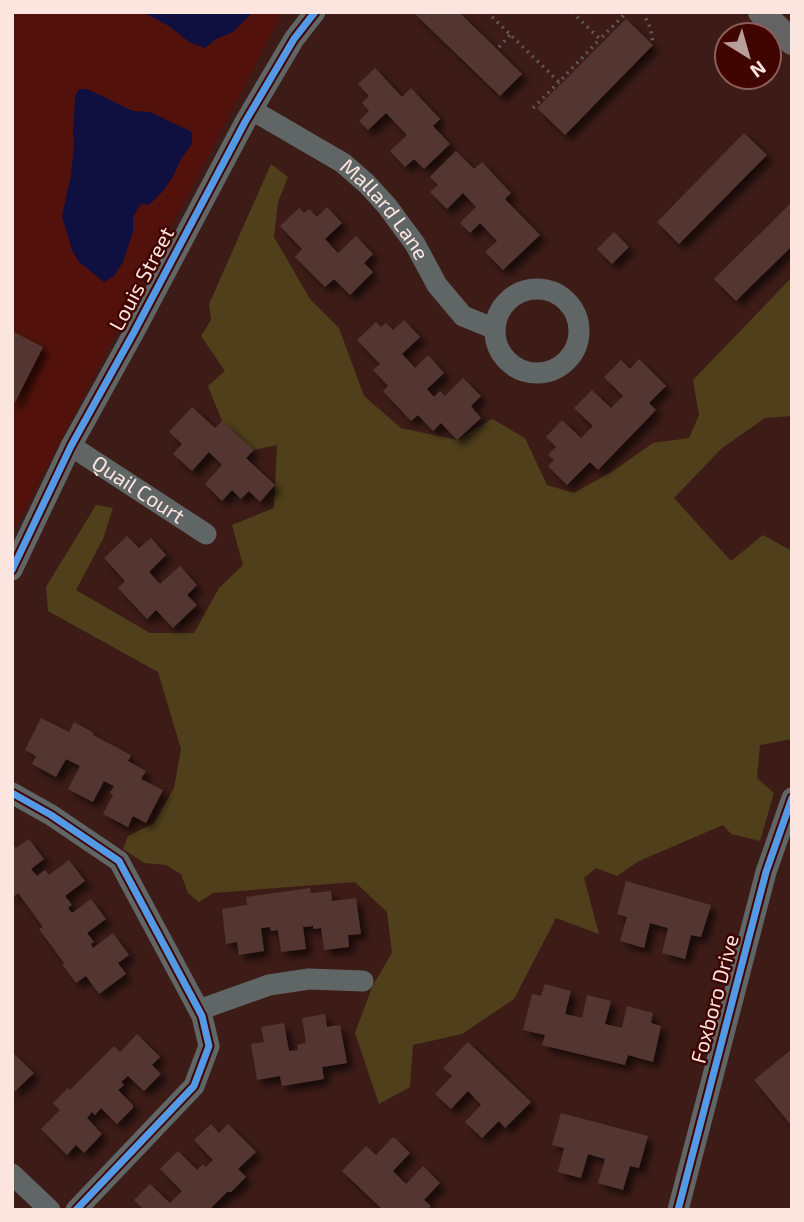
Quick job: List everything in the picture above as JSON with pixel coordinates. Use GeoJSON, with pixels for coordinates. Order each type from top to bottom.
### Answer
{"type":"FeatureCollection","features":[{"type":"Feature","properties":{"kind":"main road"},"geometry":{"type":"LineString","coordinates":[[761,12],[792,42]]}},
{"type":"Feature","properties":{"kind":"street","name":"Louis Street"},"geometry":{"type":"LineString","coordinates":[[12,570],[71,446],[252,110],[294,39],[315,12]]}},
{"type":"Feature","properties":{"kind":"street","name":"Mallard Lane"},"geometry":{"type":"LineString","coordinates":[[252,110],[343,163],[367,184],[415,244],[437,285],[463,316],[495,329]]}},
{"type":"Feature","properties":{"kind":"street"},"geometry":{"type":"LineString","coordinates":[[542,289],[556,293],[568,302],[576,314],[578,342],[561,366],[549,372],[523,371],[511,364],[502,354],[496,342],[495,329],[505,304],[515,295],[542,289]]}},
{"type":"Feature","properties":{"kind":"street","name":"Quail Court"},"geometry":{"type":"LineString","coordinates":[[71,446],[206,534]]}},
{"type":"Feature","properties":{"kind":"street"},"geometry":{"type":"LineString","coordinates":[[12,793],[51,815],[119,861],[202,1016],[209,1046],[194,1086],[76,1210]]}},
{"type":"Feature","properties":{"kind":"street","name":"Foxboro Drive"},"geometry":{"type":"LineString","coordinates":[[678,1210],[766,872],[792,798]]}},
{"type":"Feature","properties":{"kind":"street"},"geometry":{"type":"LineString","coordinates":[[199,1010],[269,985],[309,979],[363,981]]}},
{"type":"Feature","properties":{"kind":"street"},"geometry":{"type":"LineString","coordinates":[[12,1174],[50,1210]]}},
{"type":"Feature","properties":{"kind":"path"},"geometry":{"type":"LineString","coordinates":[[487,12],[559,82]]}},
{"type":"Feature","properties":{"kind":"path"},"geometry":{"type":"LineString","coordinates":[[572,12],[600,39]]}},
{"type":"Feature","properties":{"kind":"path"},"geometry":{"type":"LineString","coordinates":[[533,108],[627,12]]}},
{"type":"Feature","properties":{"kind":"path"},"geometry":{"type":"LineString","coordinates":[[643,12],[651,30],[653,45]]}},
{"type":"Feature","properties":{"kind":"path"},"geometry":{"type":"LineString","coordinates":[[499,47],[510,35]]}},
{"type":"Feature","properties":{"kind":"shaded area"},"geometry":{"type":"Polygon","coordinates":[[[12,12],[283,12],[12,534],[12,12]]]}},
{"type":"Feature","properties":{"kind":"shaded area"},"geometry":{"type":"Polygon","coordinates":[[[142,12],[253,12],[233,32],[216,39],[205,48],[189,42],[169,26],[142,12]]]}},
{"type":"Feature","properties":{"kind":"shaded area"},"geometry":{"type":"Polygon","coordinates":[[[80,89],[87,89],[133,111],[150,112],[192,132],[192,144],[163,191],[149,205],[141,204],[133,217],[133,232],[123,262],[114,276],[104,282],[79,262],[72,250],[62,216],[71,175],[75,99],[80,89]]]}},
{"type":"Feature","properties":{"kind":"shaded area"},"geometry":{"type":"Polygon","coordinates":[[[271,164],[288,177],[278,202],[274,237],[310,299],[339,328],[364,396],[401,428],[457,440],[492,419],[525,438],[547,485],[574,493],[613,471],[653,443],[689,438],[699,415],[693,380],[792,277],[792,416],[765,418],[722,448],[674,498],[731,561],[763,535],[792,551],[792,739],[760,745],[757,778],[774,793],[760,841],[731,834],[723,825],[639,861],[617,876],[596,868],[584,878],[599,934],[556,918],[514,999],[462,1034],[413,1045],[410,1087],[379,1104],[355,1033],[372,987],[392,953],[387,912],[355,882],[213,893],[199,902],[188,893],[181,874],[166,865],[144,863],[123,849],[128,836],[154,823],[174,788],[181,749],[158,672],[48,611],[46,587],[96,505],[113,508],[103,539],[76,590],[150,633],[194,633],[219,588],[243,565],[232,525],[274,508],[277,445],[254,450],[222,421],[208,386],[225,371],[201,336],[211,320],[209,304],[271,164]]]}},
{"type":"Feature","properties":{"kind":"building"},"geometry":{"type":"Polygon","coordinates":[[[413,12],[459,12],[522,74],[500,96],[413,12]]]}},
{"type":"Feature","properties":{"kind":"building"},"geometry":{"type":"Polygon","coordinates":[[[626,19],[653,45],[565,135],[537,108],[626,19]]]}},
{"type":"Feature","properties":{"kind":"building"},"geometry":{"type":"Polygon","coordinates":[[[375,68],[402,97],[411,88],[440,119],[433,126],[450,144],[424,169],[414,159],[405,167],[390,151],[407,135],[386,113],[368,130],[359,121],[369,111],[362,103],[369,96],[358,84],[375,68]]]}},
{"type":"Feature","properties":{"kind":"building"},"geometry":{"type":"Polygon","coordinates":[[[744,133],[767,155],[679,244],[657,222],[744,133]]]}},
{"type":"Feature","properties":{"kind":"building"},"geometry":{"type":"Polygon","coordinates":[[[456,151],[474,169],[482,162],[511,193],[505,199],[540,235],[503,270],[485,252],[497,241],[480,223],[470,233],[460,223],[476,207],[463,193],[447,209],[430,192],[438,185],[430,177],[456,151]]]}},
{"type":"Feature","properties":{"kind":"building"},"geometry":{"type":"Polygon","coordinates":[[[792,202],[792,246],[736,301],[714,279],[792,202]]]}},
{"type":"Feature","properties":{"kind":"building"},"geometry":{"type":"Polygon","coordinates":[[[327,207],[342,223],[325,239],[338,253],[356,236],[373,254],[364,263],[373,272],[350,295],[334,279],[325,287],[295,257],[302,249],[280,226],[299,208],[304,213],[309,209],[317,217],[327,207]]]}},
{"type":"Feature","properties":{"kind":"building"},"geometry":{"type":"Polygon","coordinates":[[[614,232],[629,247],[612,264],[597,249],[614,232]]]}},
{"type":"Feature","properties":{"kind":"building"},"geometry":{"type":"Polygon","coordinates":[[[404,320],[420,337],[402,354],[415,368],[428,355],[444,373],[427,389],[434,397],[440,391],[445,396],[463,378],[481,396],[471,406],[481,418],[457,440],[441,423],[433,431],[418,415],[411,421],[383,391],[388,386],[373,370],[380,364],[357,340],[376,322],[381,327],[386,323],[393,330],[404,320]]]}},
{"type":"Feature","properties":{"kind":"building"},"geometry":{"type":"Polygon","coordinates":[[[12,331],[43,347],[12,408],[12,331]]]}},
{"type":"Feature","properties":{"kind":"building"},"geometry":{"type":"Polygon","coordinates":[[[639,359],[666,386],[649,403],[656,410],[598,470],[590,462],[567,485],[548,466],[554,460],[548,455],[556,447],[546,437],[562,420],[581,438],[593,426],[574,408],[592,390],[611,408],[623,396],[604,377],[621,360],[630,369],[639,359]]]}},
{"type":"Feature","properties":{"kind":"building"},"geometry":{"type":"Polygon","coordinates":[[[192,407],[215,428],[222,421],[254,450],[246,458],[275,485],[260,502],[249,491],[241,499],[232,490],[222,501],[205,484],[222,465],[209,452],[192,471],[173,454],[182,444],[169,432],[192,407]]]}},
{"type":"Feature","properties":{"kind":"building"},"geometry":{"type":"Polygon","coordinates":[[[127,536],[139,548],[151,538],[166,555],[149,572],[160,584],[180,566],[197,585],[187,595],[197,605],[173,628],[156,610],[147,619],[118,588],[125,581],[104,558],[127,536]]]}},
{"type":"Feature","properties":{"kind":"building"},"geometry":{"type":"Polygon","coordinates":[[[41,718],[69,732],[74,722],[131,755],[128,761],[146,771],[141,779],[163,790],[146,823],[133,816],[128,827],[103,814],[113,795],[110,793],[114,786],[104,781],[93,802],[68,789],[80,766],[66,759],[56,777],[32,764],[36,756],[25,750],[41,718]]]}},
{"type":"Feature","properties":{"kind":"building"},"geometry":{"type":"Polygon","coordinates":[[[29,839],[44,859],[31,869],[37,876],[45,870],[49,875],[69,860],[85,881],[65,896],[72,905],[68,908],[72,913],[91,899],[106,919],[87,933],[94,942],[91,944],[93,948],[113,933],[129,955],[118,963],[126,974],[99,994],[86,976],[76,983],[39,929],[43,927],[18,893],[12,898],[12,843],[16,848],[29,839]]]}},
{"type":"Feature","properties":{"kind":"building"},"geometry":{"type":"Polygon","coordinates":[[[626,881],[711,905],[701,937],[691,935],[685,959],[662,953],[668,928],[650,923],[644,948],[620,941],[627,917],[617,914],[626,881]]]}},
{"type":"Feature","properties":{"kind":"building"},"geometry":{"type":"Polygon","coordinates":[[[310,888],[311,893],[331,891],[332,901],[356,898],[361,934],[348,935],[349,947],[324,950],[321,928],[313,929],[313,926],[303,927],[306,949],[281,952],[278,930],[271,931],[270,927],[261,928],[264,951],[239,955],[237,942],[226,944],[222,909],[247,905],[246,897],[310,888]]]}},
{"type":"Feature","properties":{"kind":"building"},"geometry":{"type":"Polygon","coordinates":[[[545,984],[571,991],[565,1014],[582,1018],[587,995],[611,1001],[605,1024],[622,1028],[627,1006],[653,1013],[651,1023],[661,1026],[653,1062],[628,1055],[625,1065],[542,1045],[545,1035],[523,1030],[532,994],[541,996],[545,984]]]}},
{"type":"Feature","properties":{"kind":"building"},"geometry":{"type":"Polygon","coordinates":[[[325,1014],[327,1027],[340,1025],[347,1063],[322,1067],[324,1079],[282,1086],[280,1076],[257,1080],[251,1044],[264,1042],[261,1027],[284,1023],[289,1051],[298,1050],[297,1045],[306,1043],[302,1018],[325,1014]]]}},
{"type":"Feature","properties":{"kind":"building"},"geometry":{"type":"Polygon","coordinates":[[[137,1034],[160,1057],[152,1065],[161,1074],[144,1091],[128,1076],[121,1082],[124,1085],[118,1090],[133,1108],[117,1124],[101,1108],[95,1115],[92,1112],[87,1118],[102,1134],[84,1153],[76,1145],[67,1155],[41,1129],[60,1110],[53,1103],[68,1088],[70,1090],[114,1046],[120,1052],[137,1034]]]}},
{"type":"Feature","properties":{"kind":"building"},"geometry":{"type":"Polygon","coordinates":[[[468,1042],[531,1102],[505,1128],[499,1121],[482,1138],[465,1122],[481,1105],[468,1091],[451,1109],[435,1094],[452,1076],[443,1068],[468,1042]]]}},
{"type":"Feature","properties":{"kind":"building"},"geometry":{"type":"Polygon","coordinates":[[[792,1049],[792,1126],[754,1080],[792,1049]]]}},
{"type":"Feature","properties":{"kind":"building"},"geometry":{"type":"Polygon","coordinates":[[[12,1052],[34,1073],[12,1094],[12,1052]]]}},
{"type":"Feature","properties":{"kind":"building"},"geometry":{"type":"Polygon","coordinates":[[[561,1113],[648,1136],[639,1168],[630,1166],[623,1190],[598,1183],[605,1159],[588,1154],[581,1178],[558,1172],[564,1148],[552,1145],[561,1113]]]}},
{"type":"Feature","properties":{"kind":"building"},"geometry":{"type":"Polygon","coordinates":[[[211,1124],[219,1133],[228,1124],[256,1152],[238,1169],[246,1177],[209,1210],[144,1210],[134,1200],[150,1184],[170,1203],[182,1191],[160,1169],[178,1151],[197,1170],[203,1164],[206,1167],[213,1160],[194,1140],[211,1124]]]}},
{"type":"Feature","properties":{"kind":"building"},"geometry":{"type":"Polygon","coordinates":[[[392,1138],[410,1153],[393,1171],[406,1184],[423,1166],[440,1183],[424,1200],[431,1206],[427,1210],[383,1210],[342,1171],[366,1146],[376,1155],[392,1138]]]}},
{"type":"Feature","properties":{"kind":"cycle path"},"geometry":{"type":"LineString","coordinates":[[12,570],[71,446],[245,122],[294,39],[315,12]]}},
{"type":"Feature","properties":{"kind":"cycle path"},"geometry":{"type":"LineString","coordinates":[[12,793],[51,815],[119,861],[202,1016],[209,1046],[194,1086],[76,1210]]}},
{"type":"Feature","properties":{"kind":"cycle path"},"geometry":{"type":"LineString","coordinates":[[678,1210],[766,872],[792,798]]}}]}
